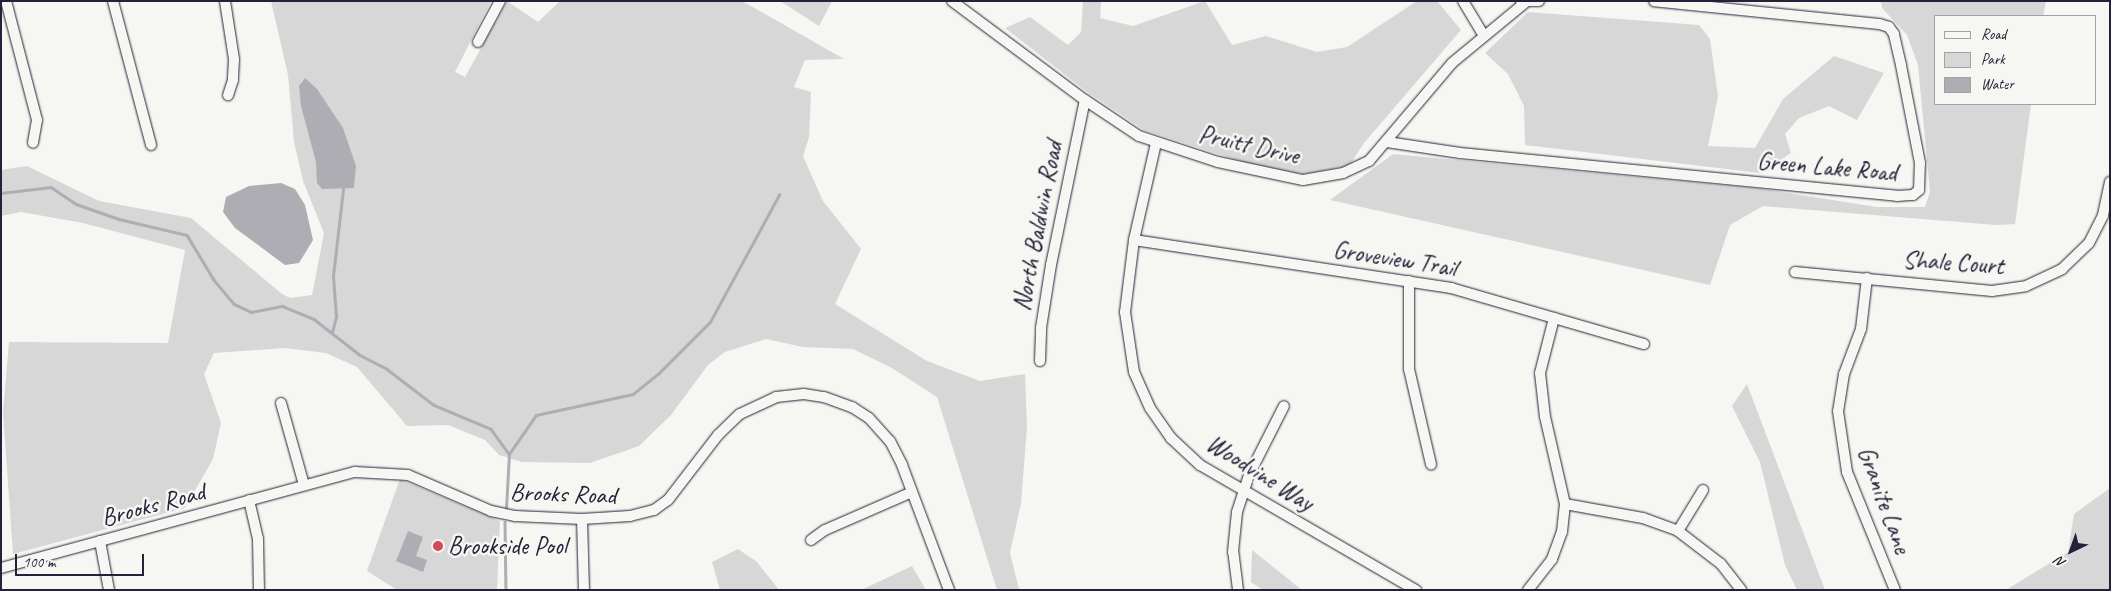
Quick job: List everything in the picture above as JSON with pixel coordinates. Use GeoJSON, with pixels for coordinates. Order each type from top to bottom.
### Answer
{"type":"FeatureCollection","features":[{"type":"Feature","properties":{"kind":"street"},"geometry":{"type":"LineString","coordinates":[[6,1],[37,120],[32,143]]}},
{"type":"Feature","properties":{"kind":"street"},"geometry":{"type":"LineString","coordinates":[[113,1],[151,145]]}},
{"type":"Feature","properties":{"kind":"street"},"geometry":{"type":"LineString","coordinates":[[225,1],[234,59],[233,80],[228,95]]}},
{"type":"Feature","properties":{"kind":"street"},"geometry":{"type":"LineString","coordinates":[[478,42],[500,1]]}},
{"type":"Feature","properties":{"kind":"street","name":"Pruitt Drive"},"geometry":{"type":"LineString","coordinates":[[952,1],[1085,100],[1139,136],[1218,162],[1303,180],[1351,171],[1369,161],[1387,142],[1433,83],[1484,36]]}},
{"type":"Feature","properties":{"kind":"street"},"geometry":{"type":"LineString","coordinates":[[1463,1],[1484,36],[1523,2],[1539,1]]}},
{"type":"Feature","properties":{"kind":"street","name":"Green Lake Road"},"geometry":{"type":"LineString","coordinates":[[1387,142],[1460,152],[1887,196],[1913,195],[1920,190],[1920,163],[1898,49],[1889,28],[1879,24],[1654,1]]}},
{"type":"Feature","properties":{"kind":"street","name":"North Baldwin Road"},"geometry":{"type":"LineString","coordinates":[[1040,361],[1051,265],[1085,100]]}},
{"type":"Feature","properties":{"kind":"street","name":"Woodvine Way"},"geometry":{"type":"LineString","coordinates":[[1156,143],[1134,240],[1125,312],[1129,352],[1141,390],[1160,423],[1184,451],[1244,491],[1416,590]]}},
{"type":"Feature","properties":{"kind":"street","name":"Shale Court"},"geometry":{"type":"LineString","coordinates":[[1794,272],[1992,291],[2026,286],[2062,269],[2078,256],[2106,216],[2110,182]]}},
{"type":"Feature","properties":{"kind":"street","name":"Groveview Trail"},"geometry":{"type":"LineString","coordinates":[[1134,240],[1451,288],[1644,344]]}},
{"type":"Feature","properties":{"kind":"street","name":"Granite Lane"},"geometry":{"type":"LineString","coordinates":[[1867,278],[1861,329],[1844,374],[1838,411],[1846,472],[1895,590]]}},
{"type":"Feature","properties":{"kind":"street"},"geometry":{"type":"LineString","coordinates":[[1409,281],[1409,369],[1431,464]]}},
{"type":"Feature","properties":{"kind":"street"},"geometry":{"type":"LineString","coordinates":[[1528,590],[1552,559],[1562,532],[1566,504],[1545,417],[1540,374],[1554,318]]}},
{"type":"Feature","properties":{"kind":"street","name":"Brooks Road"},"geometry":{"type":"LineString","coordinates":[[1,568],[355,472],[394,472],[423,479],[500,514],[533,518],[582,519],[630,516],[660,507],[685,482],[718,435],[740,414],[760,403],[793,394],[834,399],[869,418],[890,441],[912,492],[949,590]]}},
{"type":"Feature","properties":{"kind":"street"},"geometry":{"type":"LineString","coordinates":[[281,403],[304,485]]}},
{"type":"Feature","properties":{"kind":"street"},"geometry":{"type":"LineString","coordinates":[[1238,590],[1234,535],[1244,491],[1284,406]]}},
{"type":"Feature","properties":{"kind":"street"},"geometry":{"type":"LineString","coordinates":[[1678,531],[1703,490]]}},
{"type":"Feature","properties":{"kind":"street"},"geometry":{"type":"LineString","coordinates":[[812,540],[825,530],[912,492]]}},
{"type":"Feature","properties":{"kind":"street"},"geometry":{"type":"LineString","coordinates":[[250,500],[258,539],[259,590]]}},
{"type":"Feature","properties":{"kind":"street"},"geometry":{"type":"LineString","coordinates":[[1566,504],[1643,518],[1678,531],[1721,564],[1741,590]]}},
{"type":"Feature","properties":{"kind":"street"},"geometry":{"type":"LineString","coordinates":[[582,519],[584,590]]}},
{"type":"Feature","properties":{"kind":"street"},"geometry":{"type":"LineString","coordinates":[[100,541],[109,590]]}},
{"type":"Feature","properties":{"kind":"green space"},"geometry":{"type":"Polygon","coordinates":[[[271,1],[491,1],[455,72],[465,77],[507,1],[538,22],[560,1],[742,1],[844,59],[805,60],[794,87],[811,92],[809,137],[803,156],[823,201],[861,249],[835,304],[927,361],[980,381],[1025,374],[1027,427],[1021,503],[1010,553],[1019,589],[997,590],[937,397],[892,368],[853,349],[803,347],[766,339],[725,352],[708,365],[671,415],[639,446],[590,463],[522,462],[499,455],[485,440],[448,425],[407,426],[357,367],[326,353],[285,348],[214,353],[204,374],[221,423],[213,459],[185,508],[13,554],[3,412],[9,342],[168,343],[185,250],[83,223],[21,212],[1,216],[1,170],[27,166],[99,201],[191,218],[282,294],[290,298],[312,295],[324,233],[303,181],[294,142],[288,75],[271,1]]]}},
{"type":"Feature","properties":{"kind":"green space"},"geometry":{"type":"Polygon","coordinates":[[[780,1],[832,1],[819,26],[780,1]]]}},
{"type":"Feature","properties":{"kind":"green space"},"geometry":{"type":"Polygon","coordinates":[[[1083,1],[1101,1],[1100,18],[1133,26],[1205,1],[1232,45],[1266,36],[1317,52],[1347,47],[1417,1],[1437,1],[1461,30],[1364,143],[1349,166],[1303,174],[1246,163],[1144,130],[1086,91],[1005,28],[1030,17],[1068,45],[1081,32],[1083,1]]]}},
{"type":"Feature","properties":{"kind":"green space"},"geometry":{"type":"Polygon","coordinates":[[[1881,1],[2046,1],[2043,15],[1934,15],[1934,105],[2031,105],[2015,224],[1996,225],[1763,206],[1730,225],[1710,285],[1330,200],[1393,154],[1756,188],[1877,207],[1925,207],[1930,192],[1918,65],[1907,35],[1882,8],[1881,1]]]}},
{"type":"Feature","properties":{"kind":"green space"},"geometry":{"type":"Polygon","coordinates":[[[1528,12],[1699,25],[1710,39],[1718,96],[1708,146],[1755,148],[1783,99],[1834,56],[1884,73],[1857,120],[1829,106],[1799,118],[1785,134],[1791,153],[1760,173],[1525,145],[1524,106],[1508,74],[1485,53],[1528,12]]]}},
{"type":"Feature","properties":{"kind":"green space"},"geometry":{"type":"Polygon","coordinates":[[[1747,384],[1825,590],[1797,590],[1785,565],[1760,462],[1732,406],[1747,384]]]}},
{"type":"Feature","properties":{"kind":"green space","name":"Brookside Pool"},"geometry":{"type":"Polygon","coordinates":[[[400,479],[500,521],[497,590],[397,590],[367,571],[400,479]]]}},
{"type":"Feature","properties":{"kind":"green space"},"geometry":{"type":"Polygon","coordinates":[[[2110,488],[2110,590],[2006,590],[2068,552],[2074,514],[2110,488]]]}},
{"type":"Feature","properties":{"kind":"green space"},"geometry":{"type":"Polygon","coordinates":[[[738,549],[757,562],[779,590],[720,590],[712,562],[738,549]]]}},
{"type":"Feature","properties":{"kind":"green space"},"geometry":{"type":"Polygon","coordinates":[[[1252,550],[1302,590],[1263,590],[1251,582],[1252,550]]]}},
{"type":"Feature","properties":{"kind":"green space"},"geometry":{"type":"Polygon","coordinates":[[[912,566],[926,590],[861,590],[912,566]]]}},
{"type":"Feature","properties":{"kind":"water"},"geometry":{"type":"Polygon","coordinates":[[[305,78],[317,89],[343,128],[356,166],[354,188],[322,189],[317,183],[316,162],[301,106],[299,86],[305,78]]]}},
{"type":"Feature","properties":{"kind":"water"},"geometry":{"type":"Polygon","coordinates":[[[281,183],[295,189],[305,205],[313,240],[299,263],[285,265],[235,228],[223,212],[226,197],[249,186],[281,183]]]}},
{"type":"Feature","properties":{"kind":"water"},"geometry":{"type":"Polygon","coordinates":[[[408,531],[423,537],[416,556],[427,560],[423,572],[396,561],[408,531]]]}},
{"type":"Feature","properties":{"kind":"waterway"},"geometry":{"type":"LineString","coordinates":[[1,193],[51,187],[76,204],[119,219],[187,235],[214,280],[234,304],[251,312],[282,306],[314,319],[360,355],[387,369],[434,405],[491,429],[509,454]]}},
{"type":"Feature","properties":{"kind":"waterway"},"geometry":{"type":"LineString","coordinates":[[332,332],[336,317],[333,276],[343,190]]}},
{"type":"Feature","properties":{"kind":"waterway"},"geometry":{"type":"LineString","coordinates":[[506,508],[509,454],[536,415],[633,394],[659,373],[710,322],[779,195]]}},
{"type":"Feature","properties":{"kind":"waterway"},"geometry":{"type":"LineString","coordinates":[[505,522],[506,590]]}},
{"type":"Feature","properties":{"kind":"place","name":"Brookside Pool"},"geometry":{"type":"Point","coordinates":[438,546]}}]}
